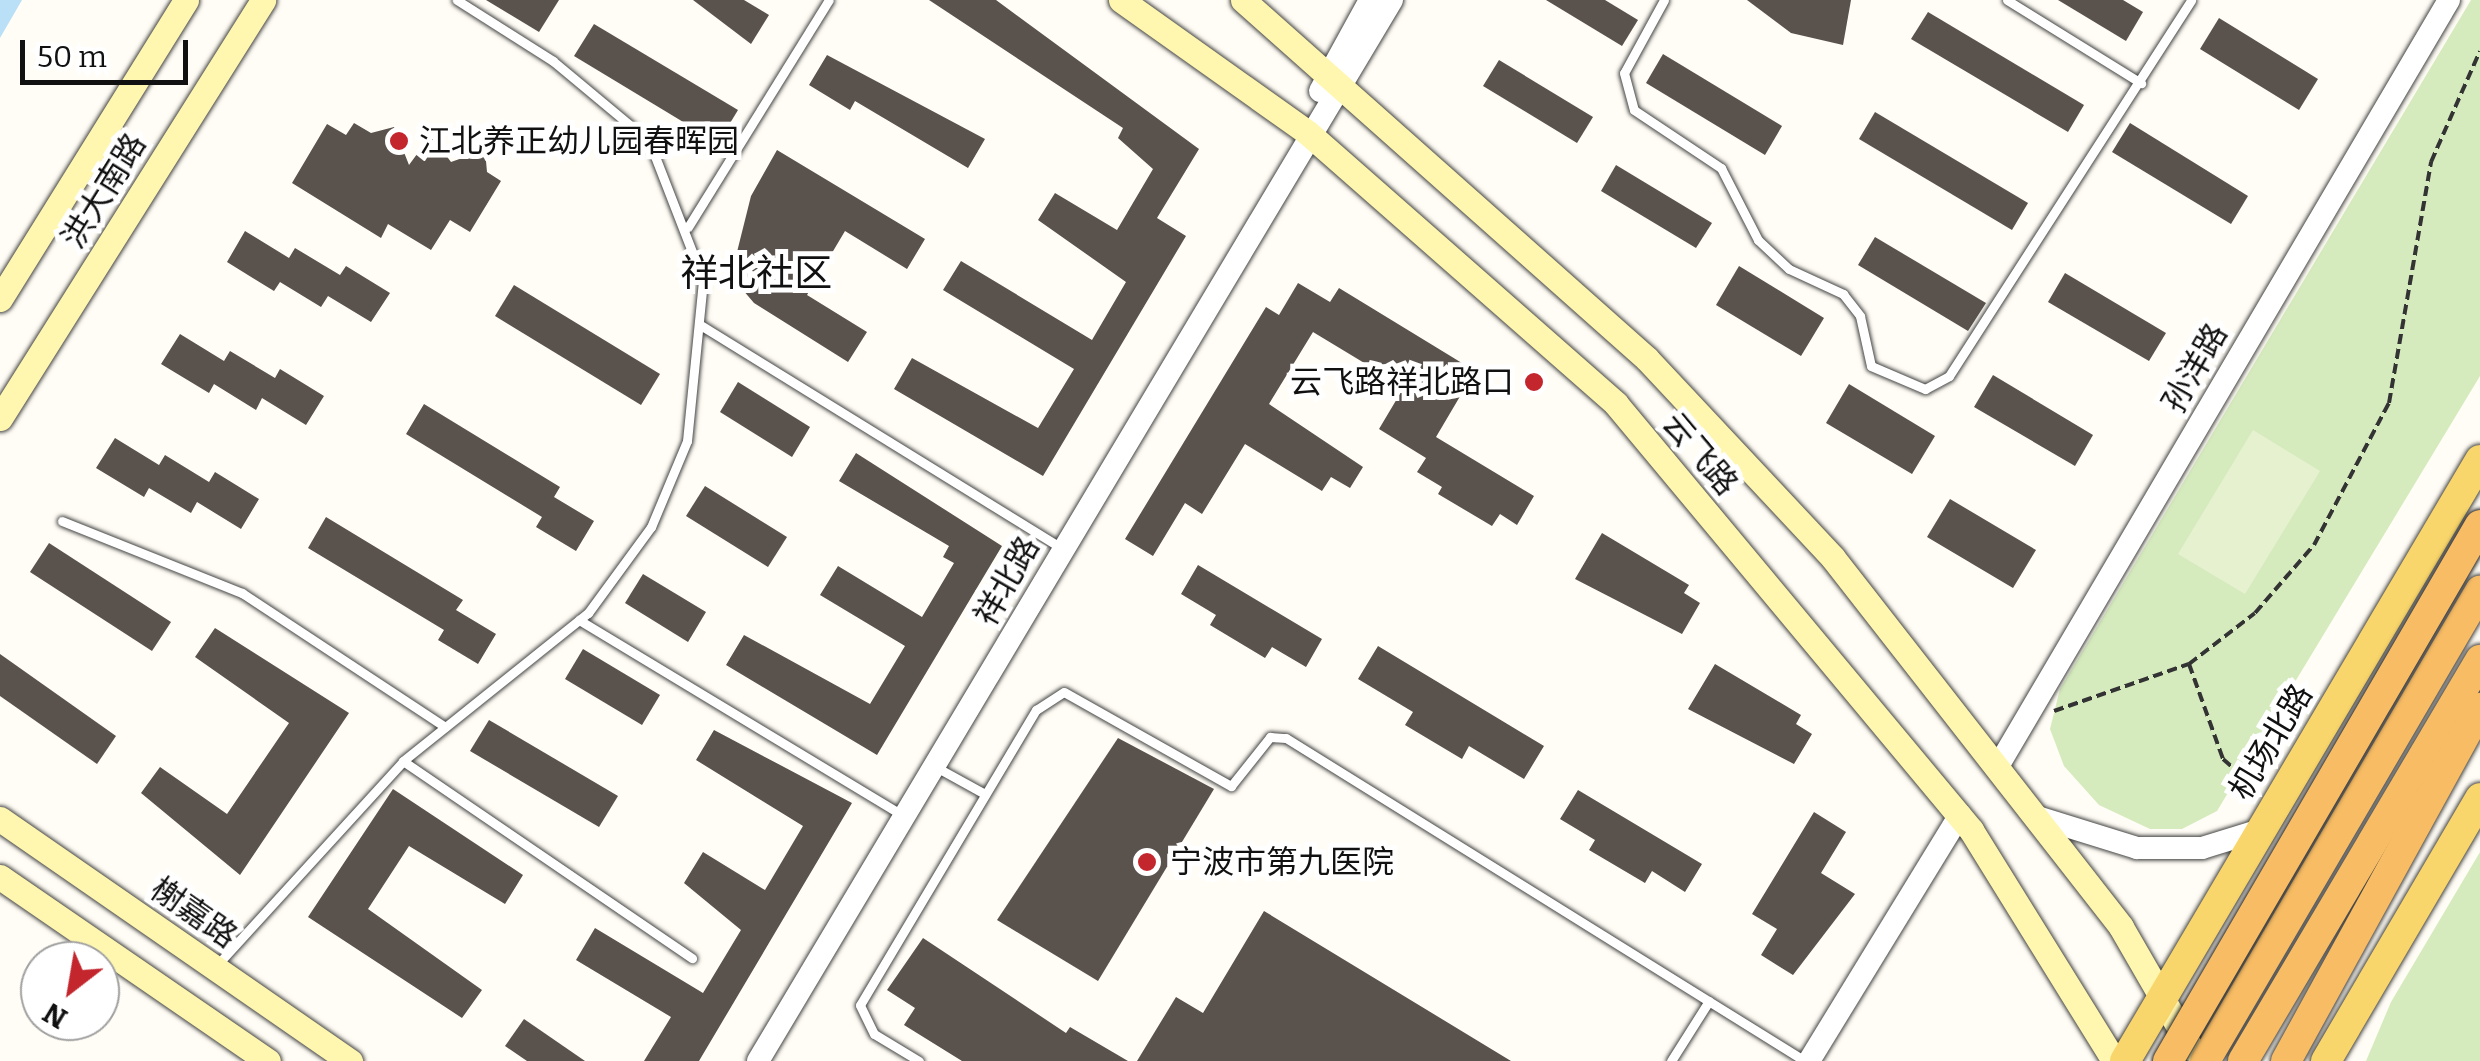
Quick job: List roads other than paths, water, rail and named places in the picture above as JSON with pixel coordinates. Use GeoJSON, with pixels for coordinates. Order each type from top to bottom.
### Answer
{"type":"FeatureCollection","features":[{"type":"Feature","properties":{"kind":"highway"},"geometry":{"type":"LineString","coordinates":[[2168,1061],[2480,525]]}},
{"type":"Feature","properties":{"kind":"highway"},"geometry":{"type":"LineString","coordinates":[[2202,1061],[2480,591]]}},
{"type":"Feature","properties":{"kind":"highway"},"geometry":{"type":"LineString","coordinates":[[2243,1061],[2480,660]]}},
{"type":"Feature","properties":{"kind":"highway"},"geometry":{"type":"LineString","coordinates":[[2286,1061],[2480,708]]}},
{"type":"Feature","properties":{"kind":"main road","name":"洪大南路"},"geometry":{"type":"LineString","coordinates":[[0,299],[186,0]]}},
{"type":"Feature","properties":{"kind":"main road","name":"洪大南路"},"geometry":{"type":"LineString","coordinates":[[0,418],[263,0]]}},
{"type":"Feature","properties":{"kind":"main road","name":"云飞路"},"geometry":{"type":"LineString","coordinates":[[1120,0],[1308,133],[1616,404],[1960,815],[2114,1061]]}},
{"type":"Feature","properties":{"kind":"main road","name":"云飞路"},"geometry":{"type":"LineString","coordinates":[[1242,0],[1648,359],[1833,558],[2034,816],[2202,1061]]}},
{"type":"Feature","properties":{"kind":"main road","name":"机场北路"},"geometry":{"type":"LineString","coordinates":[[2125,1061],[2480,460]]}},
{"type":"Feature","properties":{"kind":"main road"},"geometry":{"type":"LineString","coordinates":[[2326,1061],[2480,798]]}},
{"type":"Feature","properties":{"kind":"main road","name":"榭嘉路"},"geometry":{"type":"LineString","coordinates":[[0,818],[350,1061]]}},
{"type":"Feature","properties":{"kind":"main road"},"geometry":{"type":"LineString","coordinates":[[0,877],[268,1061]]}},
{"type":"Feature","properties":{"kind":"street","name":"祥北路"},"geometry":{"type":"LineString","coordinates":[[758,1061],[936,767],[1308,133],[1370,0]]}},
{"type":"Feature","properties":{"kind":"street","name":"祥北路"},"geometry":{"type":"LineString","coordinates":[[1333,80],[1392,0]]}},
{"type":"Feature","properties":{"kind":"street","name":"孙洋路"},"geometry":{"type":"LineString","coordinates":[[1997,768],[2450,0]]}},
{"type":"Feature","properties":{"kind":"street"},"geometry":{"type":"LineString","coordinates":[[1807,1061],[1960,815]]}},
{"type":"Feature","properties":{"kind":"street"},"geometry":{"type":"LineString","coordinates":[[2034,816],[2137,848],[2202,848],[2267,817]]}},
{"type":"Feature","properties":{"kind":"lane"},"geometry":{"type":"LineString","coordinates":[[216,968],[403,761],[579,620],[673,482],[702,326],[703,280],[688,227],[648,140],[617,109],[457,0]]}},
{"type":"Feature","properties":{"kind":"lane"},"geometry":{"type":"LineString","coordinates":[[688,227],[829,0]]}},
{"type":"Feature","properties":{"kind":"lane"},"geometry":{"type":"LineString","coordinates":[[1664,0],[1624,73],[1634,110],[1720,168],[1758,240],[1788,268],[1842,294],[1860,316],[1872,366],[1925,389],[1949,376],[2192,0]]}},
{"type":"Feature","properties":{"kind":"lane"},"geometry":{"type":"LineString","coordinates":[[2007,0],[2141,82]]}},
{"type":"Feature","properties":{"kind":"lane"},"geometry":{"type":"LineString","coordinates":[[702,326],[1063,550]]}},
{"type":"Feature","properties":{"kind":"lane"},"geometry":{"type":"LineString","coordinates":[[62,521],[228,586],[445,727]]}},
{"type":"Feature","properties":{"kind":"lane"},"geometry":{"type":"LineString","coordinates":[[579,620],[905,817]]}},
{"type":"Feature","properties":{"kind":"lane"},"geometry":{"type":"LineString","coordinates":[[919,1061],[874,1034],[860,1006],[1036,710],[1064,692],[1232,786],[1270,737],[1286,738],[1807,1061]]}},
{"type":"Feature","properties":{"kind":"lane"},"geometry":{"type":"LineString","coordinates":[[403,761],[692,958]]}},
{"type":"Feature","properties":{"kind":"lane"},"geometry":{"type":"LineString","coordinates":[[936,767],[985,794]]}},
{"type":"Feature","properties":{"kind":"lane"},"geometry":{"type":"LineString","coordinates":[[1670,1061],[1709,1002]]}},
{"type":"Feature","properties":{"kind":"water"},"geometry":{"type":"Polygon","coordinates":[[[0,0],[22,0],[0,38],[0,0]]]}},
{"type":"Feature","properties":{"kind":"place","name":"江北养正幼儿园春晖园"},"geometry":{"type":"Point","coordinates":[399,141]}},
{"type":"Feature","properties":{"kind":"place","name":"云飞路祥北路口"},"geometry":{"type":"Point","coordinates":[1534,382]}},
{"type":"Feature","properties":{"kind":"place","name":"宁波市第九医院"},"geometry":{"type":"Point","coordinates":[1147,862]}},
{"type":"Feature","properties":{"kind":"district","name":"祥北社区"},"geometry":{"type":"Point","coordinates":[756,274]}}]}
